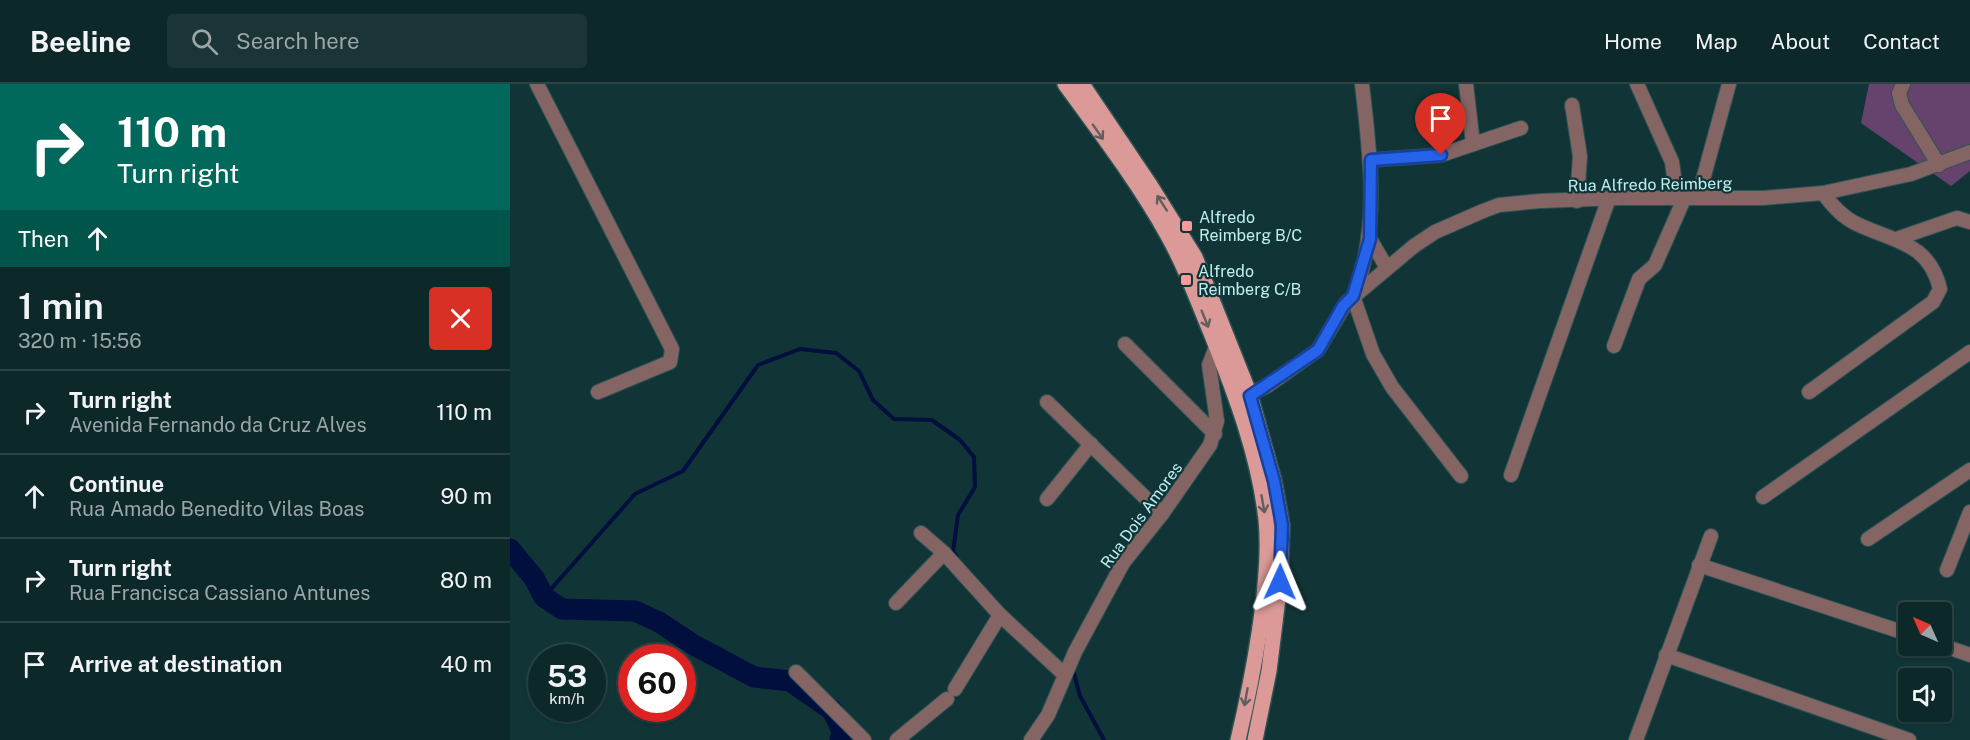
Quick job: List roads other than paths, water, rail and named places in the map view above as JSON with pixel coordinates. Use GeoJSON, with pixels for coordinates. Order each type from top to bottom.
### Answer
{"type":"FeatureCollection","features":[{"type":"Feature","properties":{"kind":"main road"},"geometry":{"type":"LineString","coordinates":[[1065,84],[1167,234],[1223,344]]}},
{"type":"Feature","properties":{"kind":"main road"},"geometry":{"type":"LineString","coordinates":[[1082,84],[1195,257],[1223,344],[1274,481],[1282,525],[1280,582],[1269,671],[1255,740]]}},
{"type":"Feature","properties":{"kind":"main road"},"geometry":{"type":"LineString","coordinates":[[1238,740],[1259,622],[1267,535],[1244,398]]}},
{"type":"Feature","properties":{"kind":"street"},"geometry":{"type":"LineString","coordinates":[[537,84],[672,350],[670,362],[598,392]]}},
{"type":"Feature","properties":{"kind":"street"},"geometry":{"type":"LineString","coordinates":[[1244,398],[1318,350],[1343,306],[1353,296],[1370,239],[1371,160],[1362,84]]}},
{"type":"Feature","properties":{"kind":"street"},"geometry":{"type":"LineString","coordinates":[[1467,84],[1473,144]]}},
{"type":"Feature","properties":{"kind":"street"},"geometry":{"type":"LineString","coordinates":[[1637,84],[1686,198]]}},
{"type":"Feature","properties":{"kind":"street"},"geometry":{"type":"LineString","coordinates":[[1614,346],[1639,279],[1655,265],[1686,198],[1729,84]]}},
{"type":"Feature","properties":{"kind":"street"},"geometry":{"type":"LineString","coordinates":[[1899,87],[1902,105],[1939,165]]}},
{"type":"Feature","properties":{"kind":"street"},"geometry":{"type":"LineString","coordinates":[[1572,105],[1580,156],[1577,201]]}},
{"type":"Feature","properties":{"kind":"street"},"geometry":{"type":"LineString","coordinates":[[1371,160],[1441,155],[1521,128]]}},
{"type":"Feature","properties":{"kind":"street","name":"Rua Alfredo Reimberg"},"geometry":{"type":"LineString","coordinates":[[1353,296],[1435,232],[1483,211],[1527,201],[1577,201],[1609,198],[1763,198],[1823,193],[1877,182],[1969,154]]}},
{"type":"Feature","properties":{"kind":"street"},"geometry":{"type":"LineString","coordinates":[[1809,392],[1934,302],[1941,289],[1936,270],[1919,253],[1896,239],[1855,223],[1836,209],[1823,193]]}},
{"type":"Feature","properties":{"kind":"street"},"geometry":{"type":"LineString","coordinates":[[1511,475],[1609,198]]}},
{"type":"Feature","properties":{"kind":"street"},"geometry":{"type":"LineString","coordinates":[[1896,239],[1957,218],[1970,222]]}},
{"type":"Feature","properties":{"kind":"street"},"geometry":{"type":"LineString","coordinates":[[1370,239],[1388,268]]}},
{"type":"Feature","properties":{"kind":"street"},"geometry":{"type":"LineString","coordinates":[[1353,296],[1373,354],[1392,387],[1461,476]]}},
{"type":"Feature","properties":{"kind":"street"},"geometry":{"type":"LineString","coordinates":[[1125,344],[1215,434]]}},
{"type":"Feature","properties":{"kind":"street"},"geometry":{"type":"LineString","coordinates":[[1215,434],[1217,415],[1209,365],[1223,344]]}},
{"type":"Feature","properties":{"kind":"street"},"geometry":{"type":"LineString","coordinates":[[1763,497],[1970,352]]}},
{"type":"Feature","properties":{"kind":"street"},"geometry":{"type":"LineString","coordinates":[[1047,402],[1162,514]]}},
{"type":"Feature","properties":{"kind":"street","name":"Rua Dois Amores"},"geometry":{"type":"LineString","coordinates":[[1031,740],[1048,715],[1075,652],[1123,563],[1162,514],[1210,445],[1215,434]]}},
{"type":"Feature","properties":{"kind":"street"},"geometry":{"type":"LineString","coordinates":[[1047,499],[1091,444]]}},
{"type":"Feature","properties":{"kind":"street"},"geometry":{"type":"LineString","coordinates":[[1868,539],[1970,470]]}},
{"type":"Feature","properties":{"kind":"street"},"geometry":{"type":"LineString","coordinates":[[1947,570],[1970,512]]}},
{"type":"Feature","properties":{"kind":"street"},"geometry":{"type":"LineString","coordinates":[[921,533],[944,553],[1000,615],[1065,675]]}},
{"type":"Feature","properties":{"kind":"street"},"geometry":{"type":"LineString","coordinates":[[1636,740],[1711,536]]}},
{"type":"Feature","properties":{"kind":"street"},"geometry":{"type":"LineString","coordinates":[[896,603],[944,553]]}},
{"type":"Feature","properties":{"kind":"street"},"geometry":{"type":"LineString","coordinates":[[1699,565],[1898,631]]}},
{"type":"Feature","properties":{"kind":"street"},"geometry":{"type":"LineString","coordinates":[[897,740],[951,694],[1000,615]]}},
{"type":"Feature","properties":{"kind":"street"},"geometry":{"type":"LineString","coordinates":[[1952,649],[1970,655]]}},
{"type":"Feature","properties":{"kind":"street"},"geometry":{"type":"LineString","coordinates":[[1666,655],[1909,740]]}},
{"type":"Feature","properties":{"kind":"street"},"geometry":{"type":"LineString","coordinates":[[796,672],[864,740]]}},
{"type":"Feature","properties":{"kind":"waterway"},"geometry":{"type":"LineString","coordinates":[[544,597],[635,494],[683,471],[758,365],[800,349],[836,353],[859,371],[873,400],[894,419],[932,420],[960,440],[974,457],[975,487],[958,515],[953,552],[957,557]]}},
{"type":"Feature","properties":{"kind":"waterway"},"geometry":{"type":"LineString","coordinates":[[510,549],[534,578],[544,597],[562,609],[635,611],[659,622],[694,645],[754,677],[790,681],[832,710],[843,733],[840,740]]}},
{"type":"Feature","properties":{"kind":"waterway"},"geometry":{"type":"LineString","coordinates":[[1073,670],[1080,696],[1104,740]]}},
{"type":"Feature","properties":{"kind":"place","name":"Alfredo Reimberg B/C"},"geometry":{"type":"Point","coordinates":[1187,226]}},
{"type":"Feature","properties":{"kind":"place","name":"Alfredo Reimberg C/B"},"geometry":{"type":"Point","coordinates":[1186,280]}}]}
